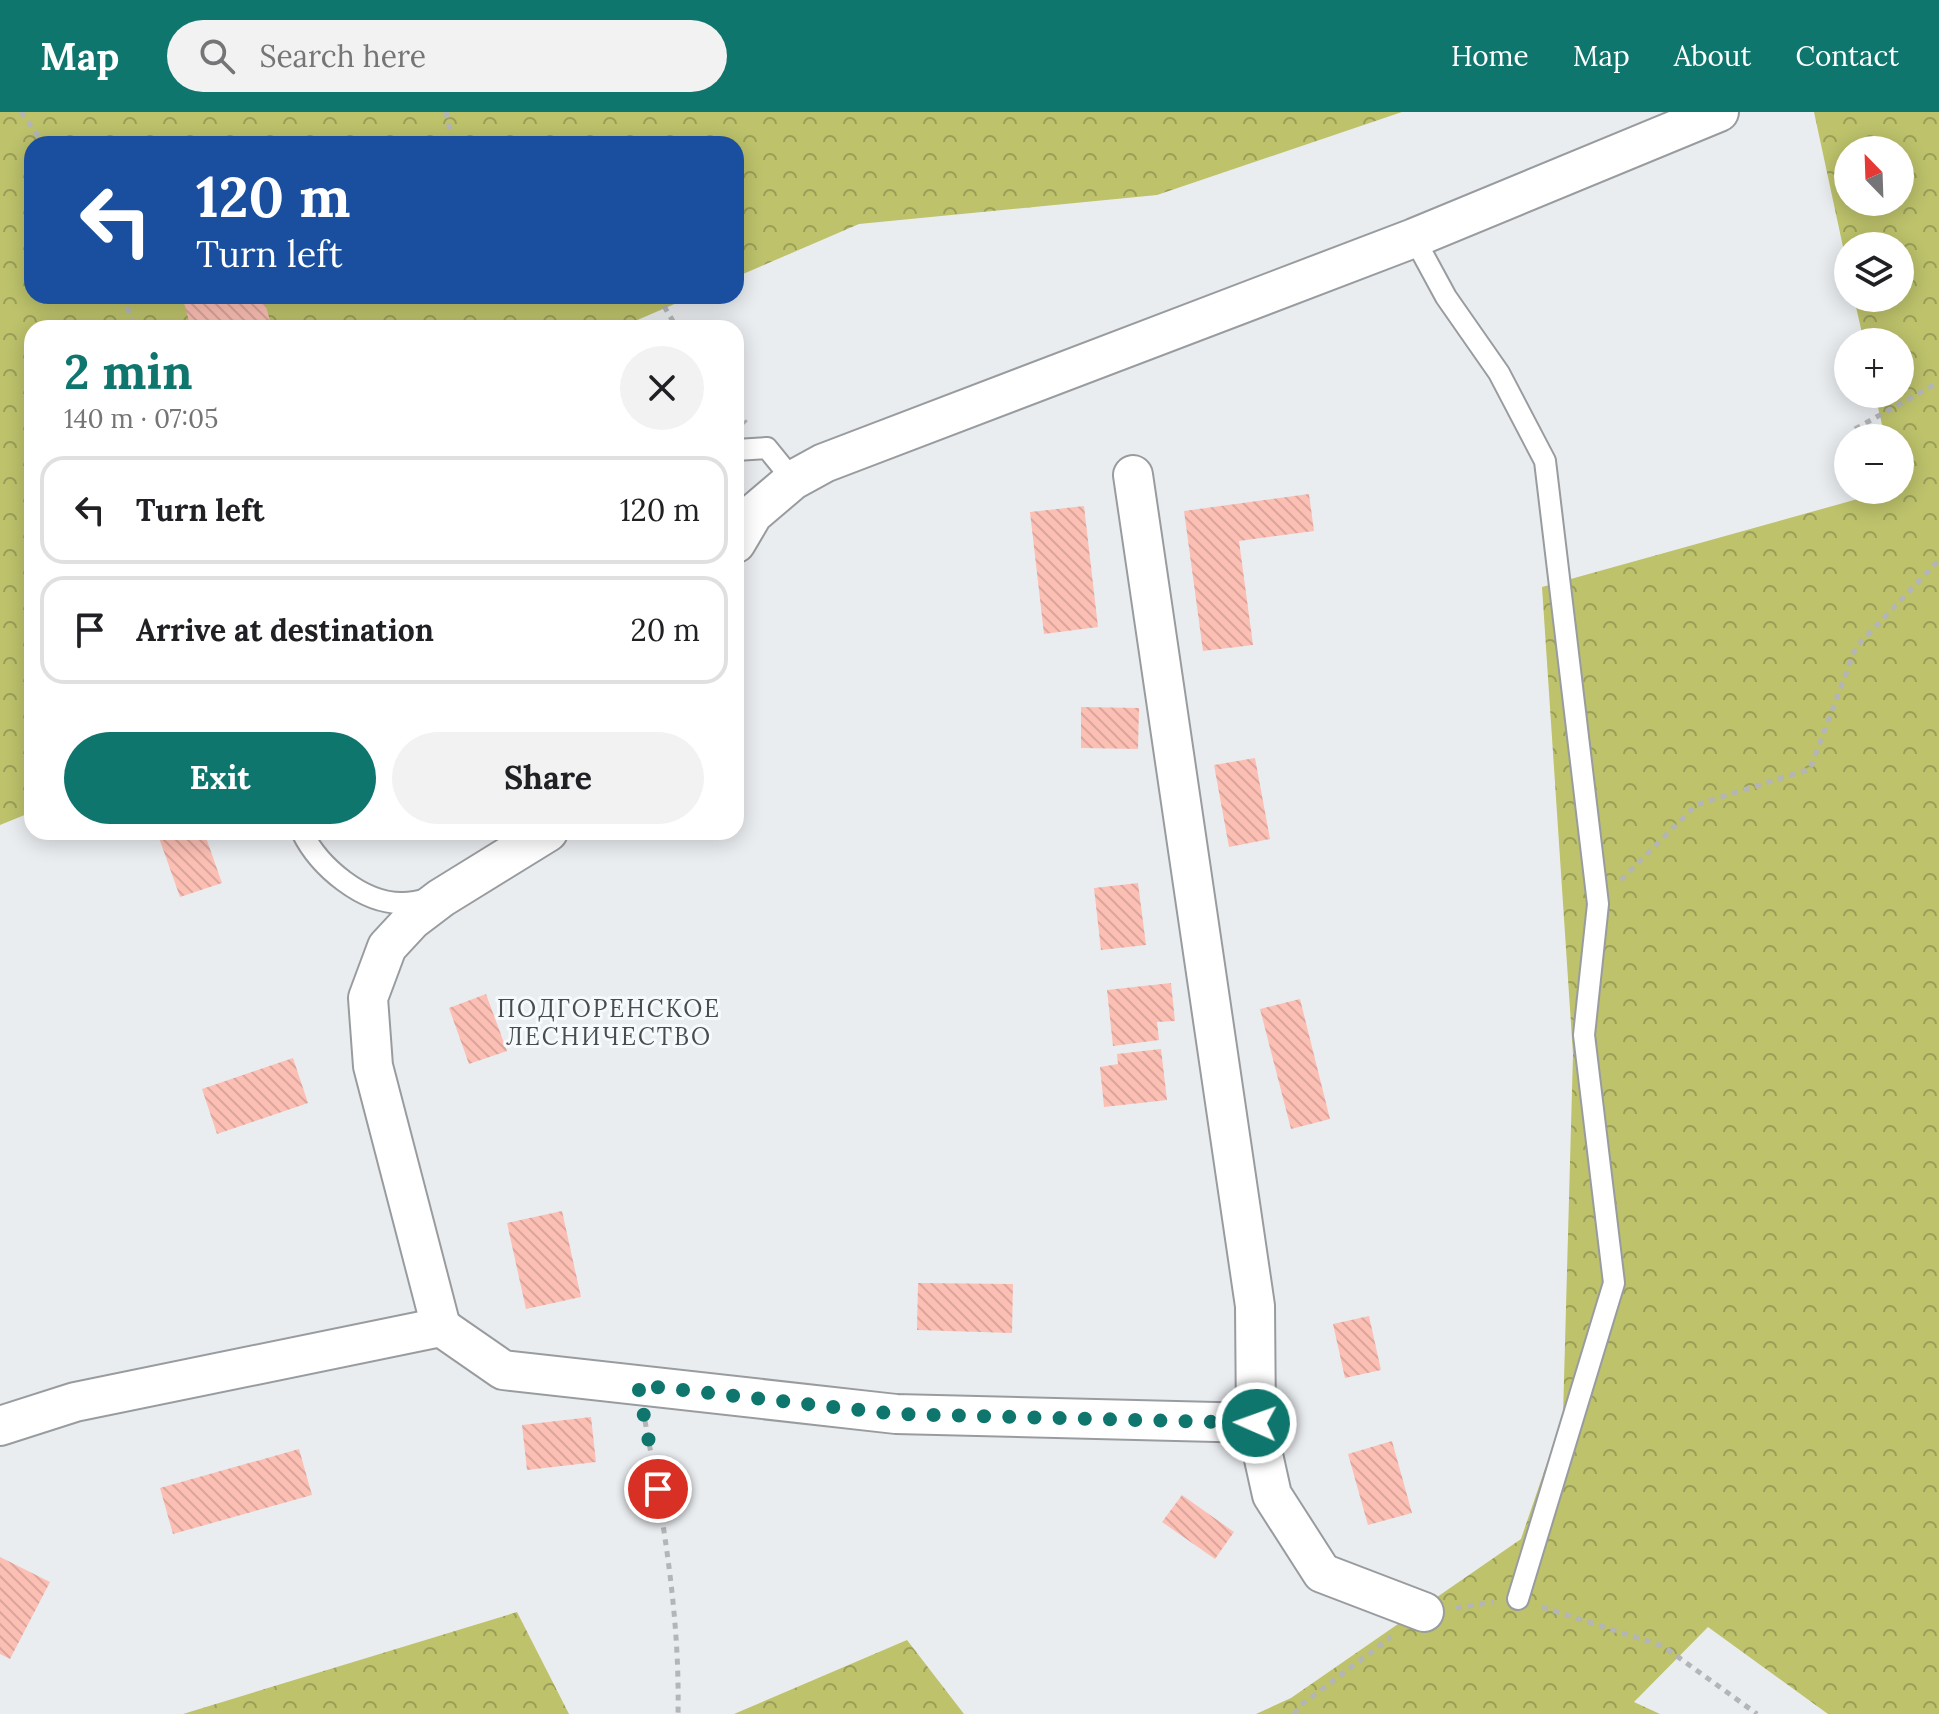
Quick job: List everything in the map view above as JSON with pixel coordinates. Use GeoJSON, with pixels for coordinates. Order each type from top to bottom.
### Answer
{"type":"FeatureCollection","features":[{"type":"Feature","properties":{"kind":"street"},"geometry":{"type":"LineString","coordinates":[[744,529],[753,514],[793,480],[839,457],[1414,238],[1719,112]]}},
{"type":"Feature","properties":{"kind":"street"},"geometry":{"type":"LineString","coordinates":[[1133,475],[1255,1306],[1256,1423],[1272,1495],[1322,1573],[1424,1612]]}},
{"type":"Feature","properties":{"kind":"street"},"geometry":{"type":"LineString","coordinates":[[535,840],[441,898],[412,920],[387,947],[368,998],[373,1066],[441,1327],[503,1370],[896,1414],[1256,1423]]}},
{"type":"Feature","properties":{"kind":"street"},"geometry":{"type":"LineString","coordinates":[[0,1426],[75,1402],[441,1327]]}},
{"type":"Feature","properties":{"kind":"lane"},"geometry":{"type":"LineString","coordinates":[[1414,238],[1446,297],[1499,373],[1545,461],[1598,904],[1584,1035],[1614,1283],[1518,1599]]}},
{"type":"Feature","properties":{"kind":"lane"},"geometry":{"type":"LineString","coordinates":[[744,449],[767,448],[793,480]]}},
{"type":"Feature","properties":{"kind":"lane"},"geometry":{"type":"LineString","coordinates":[[306,840],[340,878],[367,895],[402,904],[441,898]]}},
{"type":"Feature","properties":{"kind":"path"},"geometry":{"type":"LineString","coordinates":[[21,112],[38,136]]}},
{"type":"Feature","properties":{"kind":"path"},"geometry":{"type":"LineString","coordinates":[[446,112],[451,136]]}},
{"type":"Feature","properties":{"kind":"path"},"geometry":{"type":"LineString","coordinates":[[1864,424],[1939,382]]}},
{"type":"Feature","properties":{"kind":"path"},"geometry":{"type":"LineString","coordinates":[[1598,904],[1696,805],[1810,769],[1856,647],[1939,560]]}},
{"type":"Feature","properties":{"kind":"path"},"geometry":{"type":"LineString","coordinates":[[638,1385],[663,1515],[674,1611],[678,1714]]}},
{"type":"Feature","properties":{"kind":"path"},"geometry":{"type":"LineString","coordinates":[[1294,1714],[1301,1705],[1424,1612],[1518,1599],[1663,1646],[1757,1714]]}},
{"type":"Feature","properties":{"kind":"green space"},"geometry":{"type":"Polygon","coordinates":[[[0,112],[1402,112],[1157,195],[859,224],[744,274],[744,136],[24,136],[24,304],[674,304],[638,320],[24,320],[24,815],[0,825],[0,112]]]}},
{"type":"Feature","properties":{"kind":"green space"},"geometry":{"type":"Polygon","coordinates":[[[1814,112],[1939,112],[1939,1714],[1828,1714],[1708,1627],[1634,1702],[1660,1714],[1256,1714],[1291,1698],[1521,1539],[1563,1416],[1573,1054],[1542,587],[1840,504],[1914,504],[1914,424],[1882,424],[1878,408],[1914,408],[1914,328],[1861,328],[1857,312],[1914,312],[1914,232],[1840,232],[1836,216],[1914,216],[1914,136],[1834,136],[1834,205],[1814,112]]]}},
{"type":"Feature","properties":{"kind":"green space"},"geometry":{"type":"Polygon","coordinates":[[[517,1612],[569,1714],[183,1714],[517,1612]]]}},
{"type":"Feature","properties":{"kind":"green space"},"geometry":{"type":"Polygon","coordinates":[[[907,1640],[964,1714],[734,1714],[907,1640]]]}},
{"type":"Feature","properties":{"kind":"building"},"geometry":{"type":"Polygon","coordinates":[[[184,304],[265,304],[270,320],[189,320],[184,304]]]}},
{"type":"Feature","properties":{"kind":"building"},"geometry":{"type":"Polygon","coordinates":[[[1309,494],[1314,531],[1239,541],[1253,645],[1203,651],[1184,511],[1309,494]]]}},
{"type":"Feature","properties":{"kind":"building"},"geometry":{"type":"Polygon","coordinates":[[[1084,506],[1098,627],[1044,634],[1030,512],[1084,506]]]}},
{"type":"Feature","properties":{"kind":"building"},"geometry":{"type":"Polygon","coordinates":[[[1081,707],[1139,708],[1138,749],[1081,748],[1081,707]]]}},
{"type":"Feature","properties":{"kind":"building"},"geometry":{"type":"Polygon","coordinates":[[[1255,758],[1270,839],[1229,847],[1214,765],[1255,758]]]}},
{"type":"Feature","properties":{"kind":"building"},"geometry":{"type":"Polygon","coordinates":[[[160,840],[207,840],[222,883],[180,897],[160,840]]]}},
{"type":"Feature","properties":{"kind":"building"},"geometry":{"type":"Polygon","coordinates":[[[1138,883],[1146,945],[1101,950],[1094,888],[1138,883]]]}},
{"type":"Feature","properties":{"kind":"building"},"geometry":{"type":"Polygon","coordinates":[[[1171,983],[1175,1021],[1157,1022],[1159,1040],[1113,1046],[1107,990],[1171,983]]]}},
{"type":"Feature","properties":{"kind":"building"},"geometry":{"type":"Polygon","coordinates":[[[486,994],[507,1051],[469,1064],[449,1008],[486,994]]]}},
{"type":"Feature","properties":{"kind":"building"},"geometry":{"type":"Polygon","coordinates":[[[1300,999],[1330,1119],[1291,1129],[1260,1009],[1300,999]]]}},
{"type":"Feature","properties":{"kind":"building"},"geometry":{"type":"Polygon","coordinates":[[[1161,1049],[1167,1100],[1104,1107],[1100,1067],[1118,1064],[1117,1054],[1161,1049]]]}},
{"type":"Feature","properties":{"kind":"building"},"geometry":{"type":"Polygon","coordinates":[[[293,1058],[308,1103],[217,1134],[202,1089],[293,1058]]]}},
{"type":"Feature","properties":{"kind":"building"},"geometry":{"type":"Polygon","coordinates":[[[562,1211],[581,1297],[526,1309],[507,1223],[562,1211]]]}},
{"type":"Feature","properties":{"kind":"building"},"geometry":{"type":"Polygon","coordinates":[[[918,1283],[1013,1284],[1012,1333],[917,1330],[918,1283]]]}},
{"type":"Feature","properties":{"kind":"building"},"geometry":{"type":"Polygon","coordinates":[[[1369,1316],[1381,1370],[1345,1378],[1333,1324],[1369,1316]]]}},
{"type":"Feature","properties":{"kind":"building"},"geometry":{"type":"Polygon","coordinates":[[[591,1417],[596,1462],[527,1470],[522,1425],[591,1417]]]}},
{"type":"Feature","properties":{"kind":"building"},"geometry":{"type":"Polygon","coordinates":[[[1392,1441],[1412,1513],[1368,1525],[1348,1454],[1392,1441]]]}},
{"type":"Feature","properties":{"kind":"building"},"geometry":{"type":"Polygon","coordinates":[[[299,1449],[312,1495],[173,1534],[160,1488],[299,1449]]]}},
{"type":"Feature","properties":{"kind":"building"},"geometry":{"type":"Polygon","coordinates":[[[1182,1495],[1234,1532],[1215,1559],[1162,1522],[1182,1495]]]}},
{"type":"Feature","properties":{"kind":"building"},"geometry":{"type":"Polygon","coordinates":[[[0,1557],[50,1582],[10,1659],[0,1654],[0,1557]]]}},
{"type":"Feature","properties":{"kind":"district","name":"ПОДГОРЕНСКОЕ ЛЕСНИЧЕСТВО"},"geometry":{"type":"Point","coordinates":[609,1022]}},
{"type":"Feature","properties":{"kind":"route"},"geometry":{"type":"LineString","coordinates":[[658,1489],[638,1385],[896,1414],[1256,1423]]}}]}
